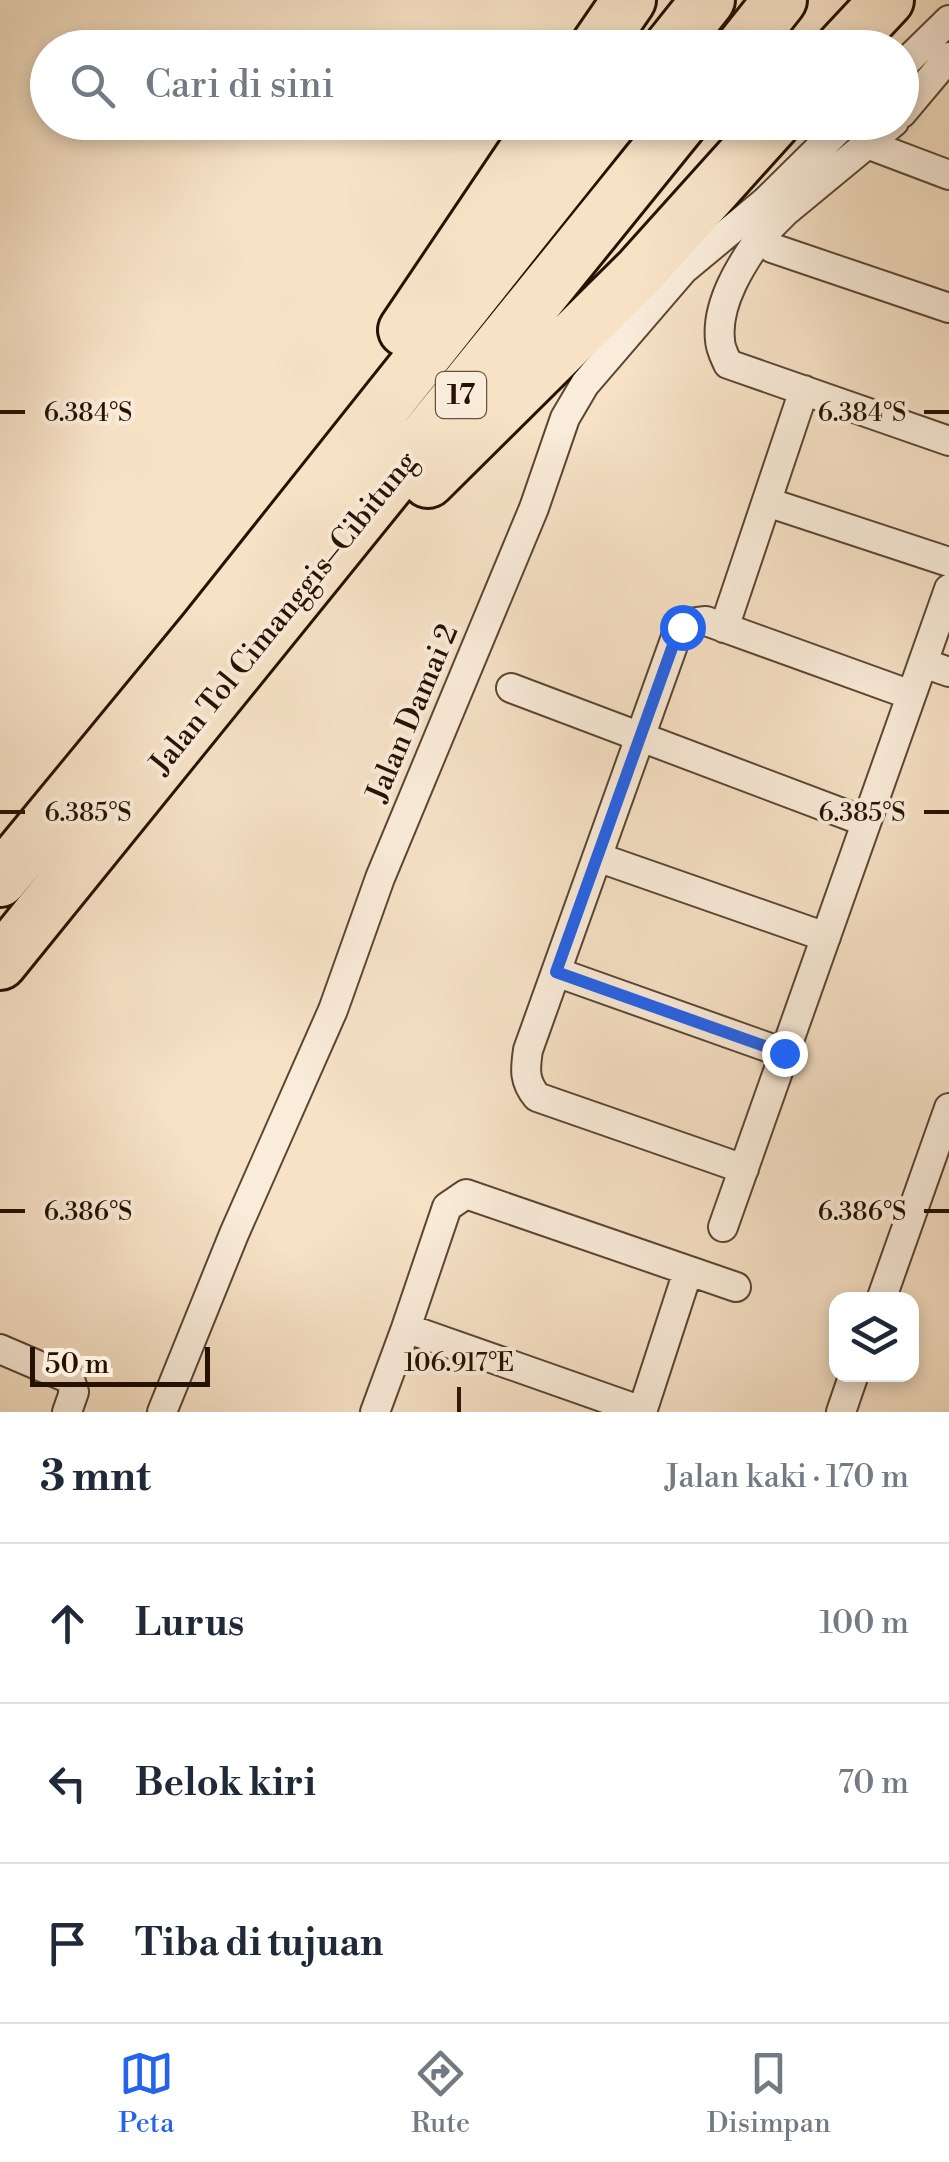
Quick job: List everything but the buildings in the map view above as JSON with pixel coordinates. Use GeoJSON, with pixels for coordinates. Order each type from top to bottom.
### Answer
{"type":"FeatureCollection","features":[{"type":"Feature","properties":{"kind":"highway"},"geometry":{"type":"LineString","coordinates":[[608,30],[629,0]]}},
{"type":"Feature","properties":{"kind":"highway"},"geometry":{"type":"LineString","coordinates":[[684,30],[708,0]]}},
{"type":"Feature","properties":{"kind":"highway"},"geometry":{"type":"LineString","coordinates":[[756,30],[780,0]]}},
{"type":"Feature","properties":{"kind":"highway"},"geometry":{"type":"LineString","coordinates":[[859,30],[887,0]]}},
{"type":"Feature","properties":{"kind":"highway"},"geometry":{"type":"LineString","coordinates":[[222,649],[534,140]]}},
{"type":"Feature","properties":{"kind":"highway","name":"Jalan Tol Cimanggis–Cibitung"},"geometry":{"type":"LineString","coordinates":[[0,962],[222,649],[597,140]]}},
{"type":"Feature","properties":{"kind":"highway","name":"Jalan Tol Cimanggis–Cibitung"},"geometry":{"type":"LineString","coordinates":[[0,880],[222,649],[665,140]]}},
{"type":"Feature","properties":{"kind":"highway"},"geometry":{"type":"LineString","coordinates":[[222,649],[641,270],[758,140]]}},
{"type":"Feature","properties":{"kind":"street"},"geometry":{"type":"LineString","coordinates":[[919,49],[949,20]]}},
{"type":"Feature","properties":{"kind":"street"},"geometry":{"type":"LineString","coordinates":[[919,93],[949,57]]}},
{"type":"Feature","properties":{"kind":"street","name":"Jalan Damai 2"},"geometry":{"type":"LineString","coordinates":[[162,1412],[265,1162],[333,1010],[400,826],[534,508],[566,418],[585,384],[683,270],[766,201],[828,140]]}},
{"type":"Feature","properties":{"kind":"street"},"geometry":{"type":"LineString","coordinates":[[872,140],[762,235],[740,267],[724,310],[720,340],[728,364],[949,441]]}},
{"type":"Feature","properties":{"kind":"street"},"geometry":{"type":"LineString","coordinates":[[867,144],[949,175]]}},
{"type":"Feature","properties":{"kind":"street"},"geometry":{"type":"LineString","coordinates":[[762,235],[772,248],[949,308]]}},
{"type":"Feature","properties":{"kind":"street"},"geometry":{"type":"LineString","coordinates":[[724,628],[804,390]]}},
{"type":"Feature","properties":{"kind":"street"},"geometry":{"type":"LineString","coordinates":[[767,502],[949,562]]}},
{"type":"Feature","properties":{"kind":"street"},"geometry":{"type":"LineString","coordinates":[[723,1226],[911,695],[936,668],[949,589]]}},
{"type":"Feature","properties":{"kind":"street"},"geometry":{"type":"LineString","coordinates":[[744,1169],[538,1097],[528,1086],[526,1062],[556,972],[682,627],[698,622],[724,628],[911,695]]}},
{"type":"Feature","properties":{"kind":"street"},"geometry":{"type":"LineString","coordinates":[[511,688],[866,822]]}},
{"type":"Feature","properties":{"kind":"street"},"geometry":{"type":"LineString","coordinates":[[597,858],[826,936]]}},
{"type":"Feature","properties":{"kind":"street"},"geometry":{"type":"LineString","coordinates":[[556,972],[784,1053]]}},
{"type":"Feature","properties":{"kind":"street"},"geometry":{"type":"LineString","coordinates":[[884,1292],[949,1108]]}},
{"type":"Feature","properties":{"kind":"street"},"geometry":{"type":"LineString","coordinates":[[375,1412],[447,1207],[466,1194],[736,1287]]}},
{"type":"Feature","properties":{"kind":"street"},"geometry":{"type":"LineString","coordinates":[[406,1328],[642,1411],[688,1271]]}},
{"type":"Feature","properties":{"kind":"street"},"geometry":{"type":"LineString","coordinates":[[0,1349],[70,1379],[74,1392],[66,1412]]}},
{"type":"Feature","properties":{"kind":"street"},"geometry":{"type":"LineString","coordinates":[[840,1412],[851,1382]]}},
{"type":"Feature","properties":{"kind":"route"},"geometry":{"type":"LineString","coordinates":[[682,627],[556,972],[784,1053]]}}]}
